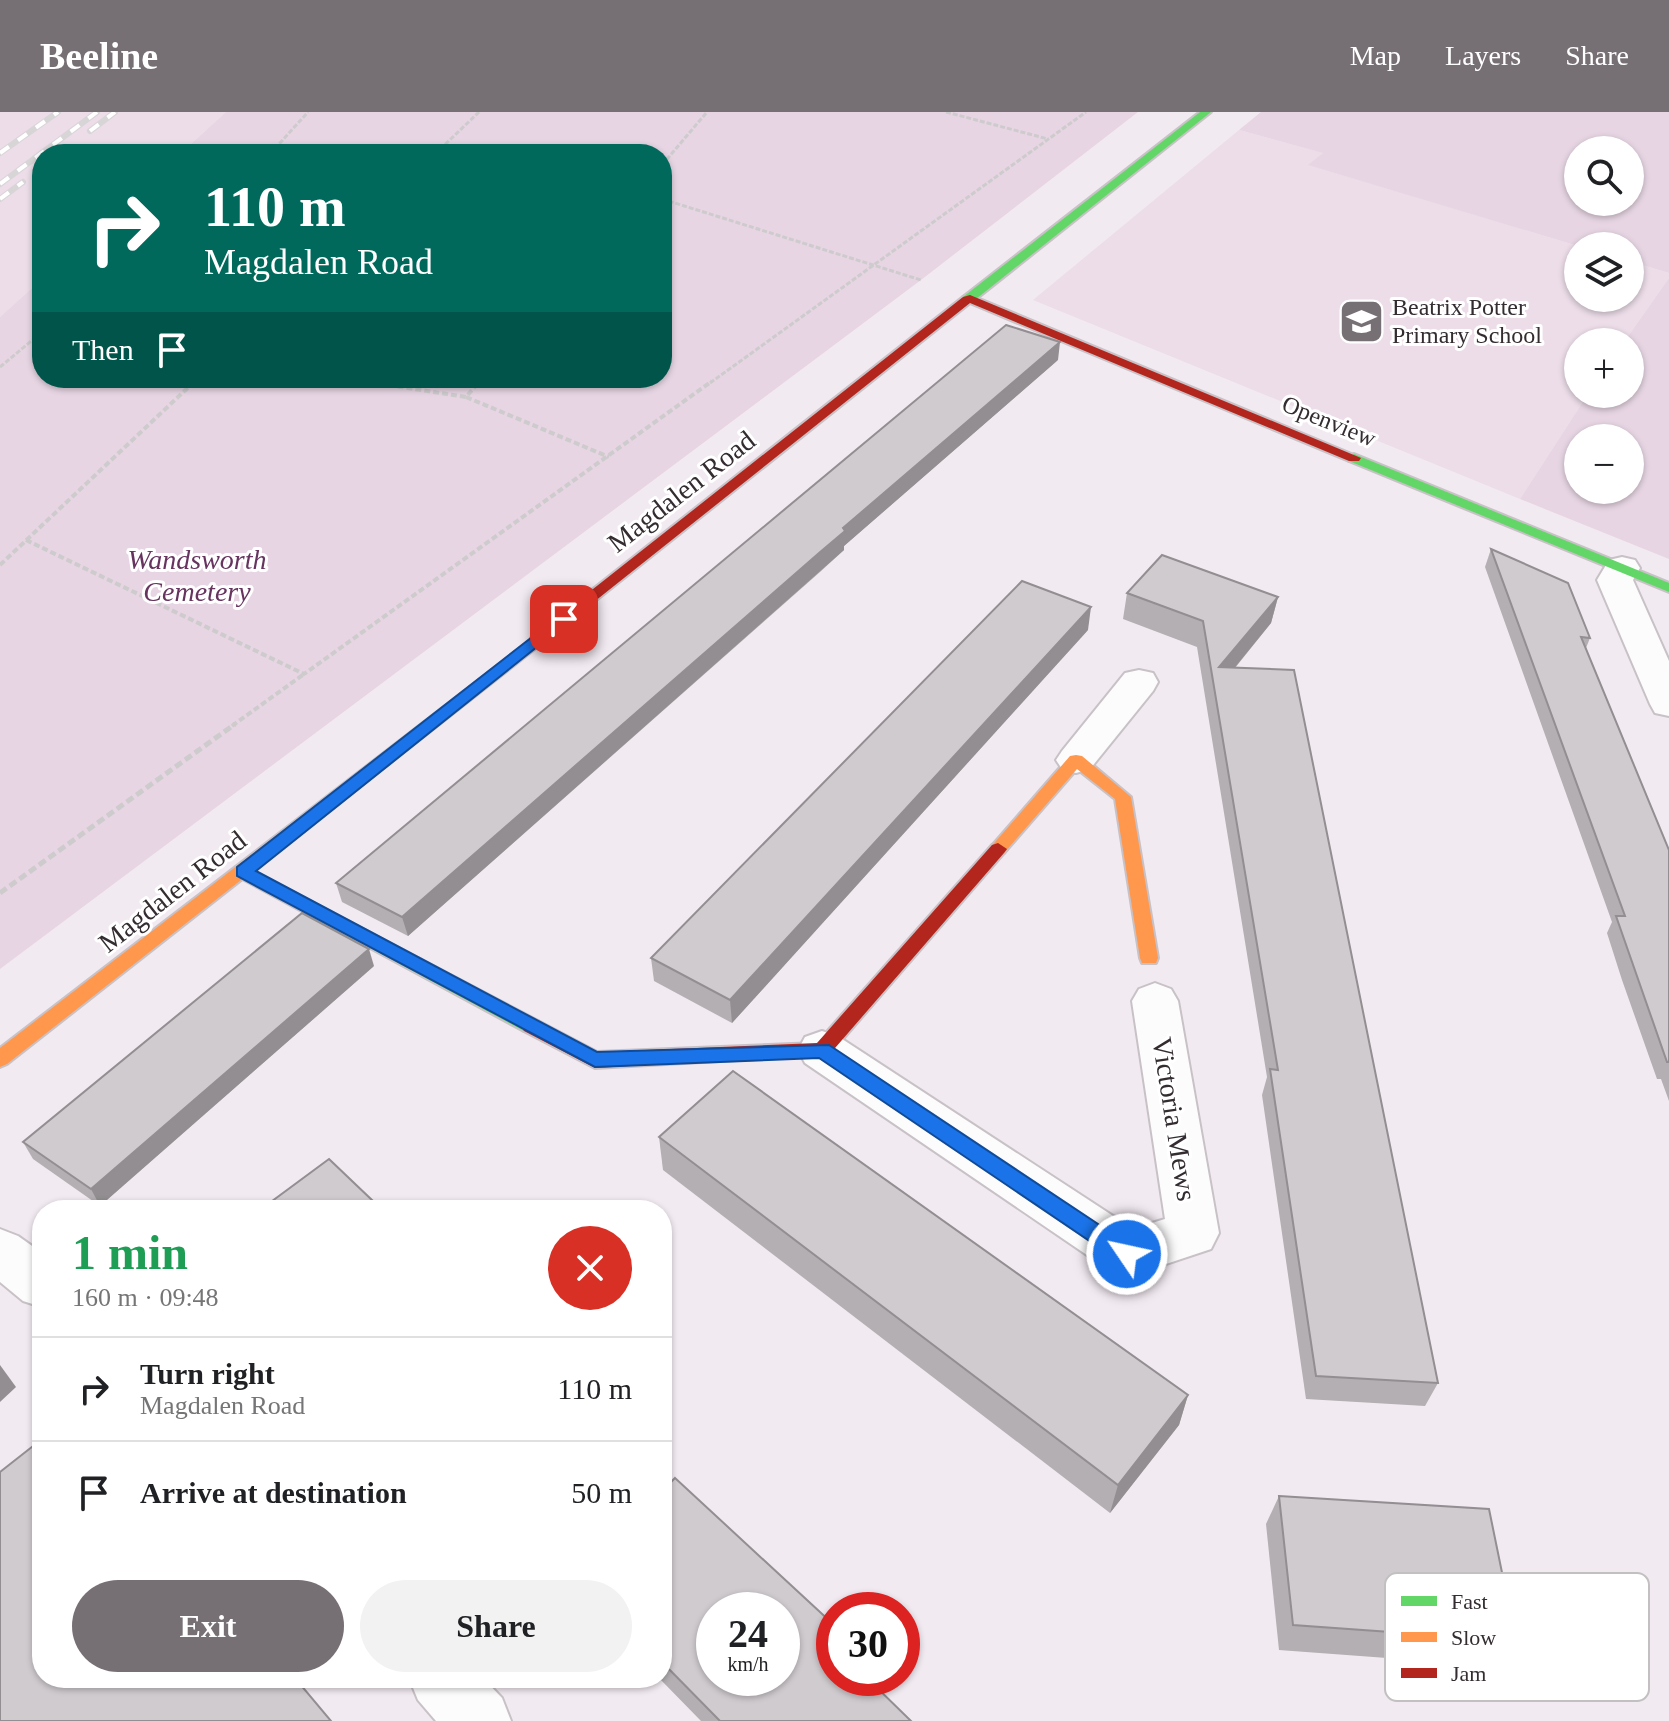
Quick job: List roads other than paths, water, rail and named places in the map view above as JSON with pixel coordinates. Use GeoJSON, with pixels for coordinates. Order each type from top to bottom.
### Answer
{"type":"FeatureCollection","features":[{"type":"Feature","properties":{"kind":"street","name":"Magdalen Road"},"geometry":{"type":"LineString","coordinates":[[0,1059],[243,872],[1206,112]]}},
{"type":"Feature","properties":{"kind":"street","name":"Openview"},"geometry":{"type":"LineString","coordinates":[[970,299],[1669,588]]}},
{"type":"Feature","properties":{"kind":"street"},"geometry":{"type":"LineString","coordinates":[[1622,568],[1615,580],[1669,704]]}},
{"type":"Feature","properties":{"kind":"street"},"geometry":{"type":"LineString","coordinates":[[243,872],[595,1060],[822,1050],[1076,760],[1139,682]]}},
{"type":"Feature","properties":{"kind":"street","name":"Victoria Mews"},"geometry":{"type":"LineString","coordinates":[[822,1050],[1127,1254],[1193,1233],[1123,797],[1076,760]]}},
{"type":"Feature","properties":{"kind":"street"},"geometry":{"type":"LineString","coordinates":[[0,1252],[32,1276]]}},
{"type":"Feature","properties":{"kind":"street"},"geometry":{"type":"LineString","coordinates":[[449,1688],[479,1721]]}},
{"type":"Feature","properties":{"kind":"railway"},"geometry":{"type":"LineString","coordinates":[[0,153],[58,112]]}},
{"type":"Feature","properties":{"kind":"railway"},"geometry":{"type":"LineString","coordinates":[[54,144],[97,112]]}},
{"type":"Feature","properties":{"kind":"railway"},"geometry":{"type":"LineString","coordinates":[[90,131],[115,112]]}},
{"type":"Feature","properties":{"kind":"railway"},"geometry":{"type":"LineString","coordinates":[[0,184],[32,160]]}},
{"type":"Feature","properties":{"kind":"railway"},"geometry":{"type":"LineString","coordinates":[[0,199],[23,182]]}},
{"type":"Feature","properties":{"kind":"place","name":"Beatrix Potter Primary School"},"geometry":{"type":"Point","coordinates":[1361,321]}},
{"type":"Feature","properties":{"kind":"park label","name":"Wandsworth Cemetery"},"geometry":{"type":"Point","coordinates":[197,575]}}]}
